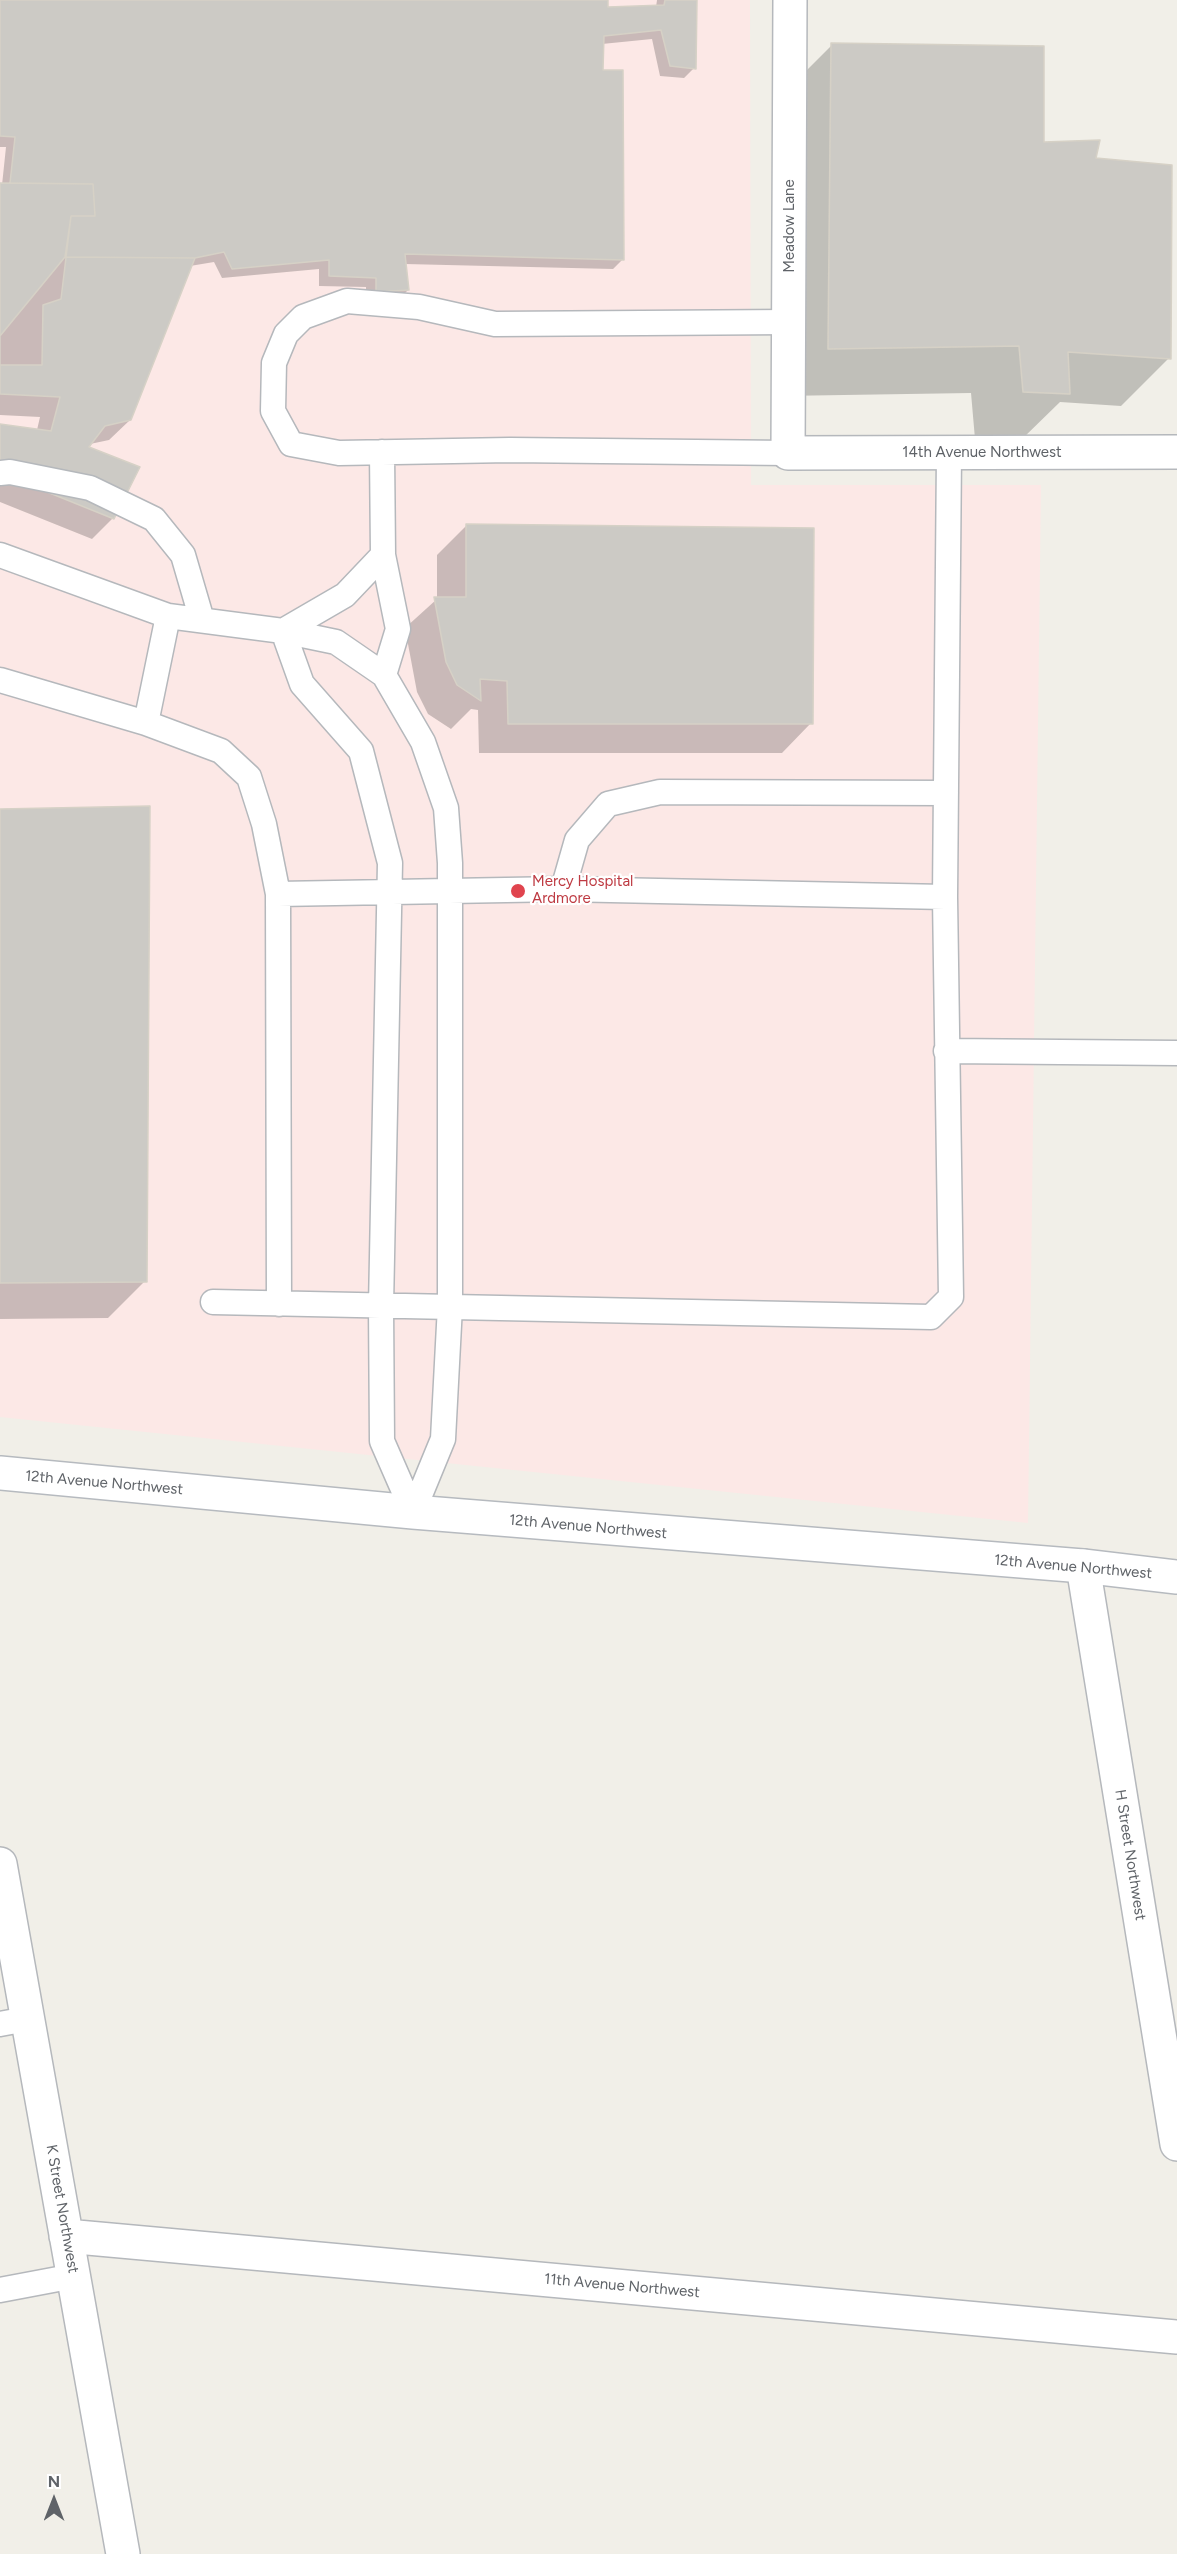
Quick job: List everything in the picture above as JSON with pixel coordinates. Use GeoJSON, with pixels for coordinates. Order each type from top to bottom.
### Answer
{"type":"FeatureCollection","features":[{"type":"Feature","properties":{"kind":"street","name":"Meadow Lane"},"geometry":{"type":"LineString","coordinates":[[788,453],[790,0]]}},
{"type":"Feature","properties":{"kind":"street","name":"14th Avenue Northwest"},"geometry":{"type":"LineString","coordinates":[[788,453],[1177,452]]}},
{"type":"Feature","properties":{"kind":"street","name":"12th Avenue Northwest"},"geometry":{"type":"LineString","coordinates":[[0,1473],[413,1512],[1083,1566],[1177,1576]]}},
{"type":"Feature","properties":{"kind":"street","name":"H Street Northwest"},"geometry":{"type":"LineString","coordinates":[[1083,1566],[1177,2144]]}},
{"type":"Feature","properties":{"kind":"street","name":"K Street Northwest"},"geometry":{"type":"LineString","coordinates":[[0,1864],[14,2022],[66,2236],[123,2554]]}},
{"type":"Feature","properties":{"kind":"street","name":"11th Avenue Northwest"},"geometry":{"type":"LineString","coordinates":[[66,2236],[1177,2337]]}},
{"type":"Feature","properties":{"kind":"lane"},"geometry":{"type":"LineString","coordinates":[[788,453],[510,450],[339,453],[291,444],[273,411],[274,363],[286,334],[303,317],[347,300],[419,307],[495,324],[790,322]]}},
{"type":"Feature","properties":{"kind":"lane"},"geometry":{"type":"LineString","coordinates":[[382,452],[383,555],[398,629],[384,675]]}},
{"type":"Feature","properties":{"kind":"lane"},"geometry":{"type":"LineString","coordinates":[[213,1302],[931,1317],[951,1297],[945,897],[949,453]]}},
{"type":"Feature","properties":{"kind":"lane"},"geometry":{"type":"LineString","coordinates":[[0,473],[10,472],[90,488],[154,519],[183,555],[202,620]]}},
{"type":"Feature","properties":{"kind":"lane"},"geometry":{"type":"LineString","coordinates":[[0,555],[168,616],[283,631],[336,642],[384,675],[423,741],[446,808],[452,892],[450,1306],[442,1439],[413,1512]]}},
{"type":"Feature","properties":{"kind":"lane"},"geometry":{"type":"LineString","coordinates":[[283,631],[345,594],[383,555]]}},
{"type":"Feature","properties":{"kind":"lane"},"geometry":{"type":"LineString","coordinates":[[146,723],[168,616]]}},
{"type":"Feature","properties":{"kind":"lane"},"geometry":{"type":"LineString","coordinates":[[283,631],[302,684],[361,751],[390,863],[381,1306],[382,1441],[413,1512]]}},
{"type":"Feature","properties":{"kind":"lane"},"geometry":{"type":"LineString","coordinates":[[0,680],[146,723],[221,751],[249,777],[264,824],[278,894],[279,1304]]}},
{"type":"Feature","properties":{"kind":"lane"},"geometry":{"type":"LineString","coordinates":[[563,889],[578,840],[608,804],[660,792],[946,794]]}},
{"type":"Feature","properties":{"kind":"lane"},"geometry":{"type":"LineString","coordinates":[[278,894],[563,889],[945,897]]}},
{"type":"Feature","properties":{"kind":"lane"},"geometry":{"type":"LineString","coordinates":[[946,1051],[1177,1053]]}},
{"type":"Feature","properties":{"kind":"lane"},"geometry":{"type":"LineString","coordinates":[[0,2290],[74,2276]]}},
{"type":"Feature","properties":{"kind":"shaded area","name":"Mercy Hospital Ardmore"},"geometry":{"type":"Polygon","coordinates":[[[0,0],[750,0],[751,485],[1041,485],[1028,1523],[0,1417],[0,0]]]}},
{"type":"Feature","properties":{"kind":"building"},"geometry":{"type":"Polygon","coordinates":[[[0,0],[608,0],[608,7],[664,5],[665,0],[697,0],[696,69],[670,66],[661,30],[604,36],[603,70],[623,70],[624,260],[405,254],[409,290],[376,292],[376,278],[329,276],[329,260],[232,269],[224,252],[195,258],[65,257],[71,216],[95,216],[93,184],[10,183],[15,137],[0,136],[0,0]]]}},
{"type":"Feature","properties":{"kind":"building"},"geometry":{"type":"Polygon","coordinates":[[[831,43],[1044,46],[1044,142],[1100,140],[1096,158],[1172,165],[1171,359],[1068,352],[1070,394],[1023,392],[1019,346],[828,349],[831,43]]]}},
{"type":"Feature","properties":{"kind":"building"},"geometry":{"type":"Polygon","coordinates":[[[0,183],[93,184],[95,216],[71,216],[61,299],[43,305],[42,365],[0,365],[0,183]]]}},
{"type":"Feature","properties":{"kind":"building"},"geometry":{"type":"Polygon","coordinates":[[[65,257],[195,258],[131,420],[105,426],[89,447],[140,467],[114,519],[0,473],[0,424],[51,431],[60,397],[0,394],[0,336],[65,257]]]}},
{"type":"Feature","properties":{"kind":"building"},"geometry":{"type":"Polygon","coordinates":[[[466,524],[814,528],[813,724],[508,724],[507,681],[480,679],[481,701],[457,685],[446,662],[434,597],[466,597],[466,524]]]}},
{"type":"Feature","properties":{"kind":"building"},"geometry":{"type":"Polygon","coordinates":[[[150,806],[147,1282],[0,1283],[0,809],[150,806]]]}},
{"type":"Feature","properties":{"kind":"place","name":"Mercy Hospital Ardmore"},"geometry":{"type":"Point","coordinates":[518,891]}}]}
